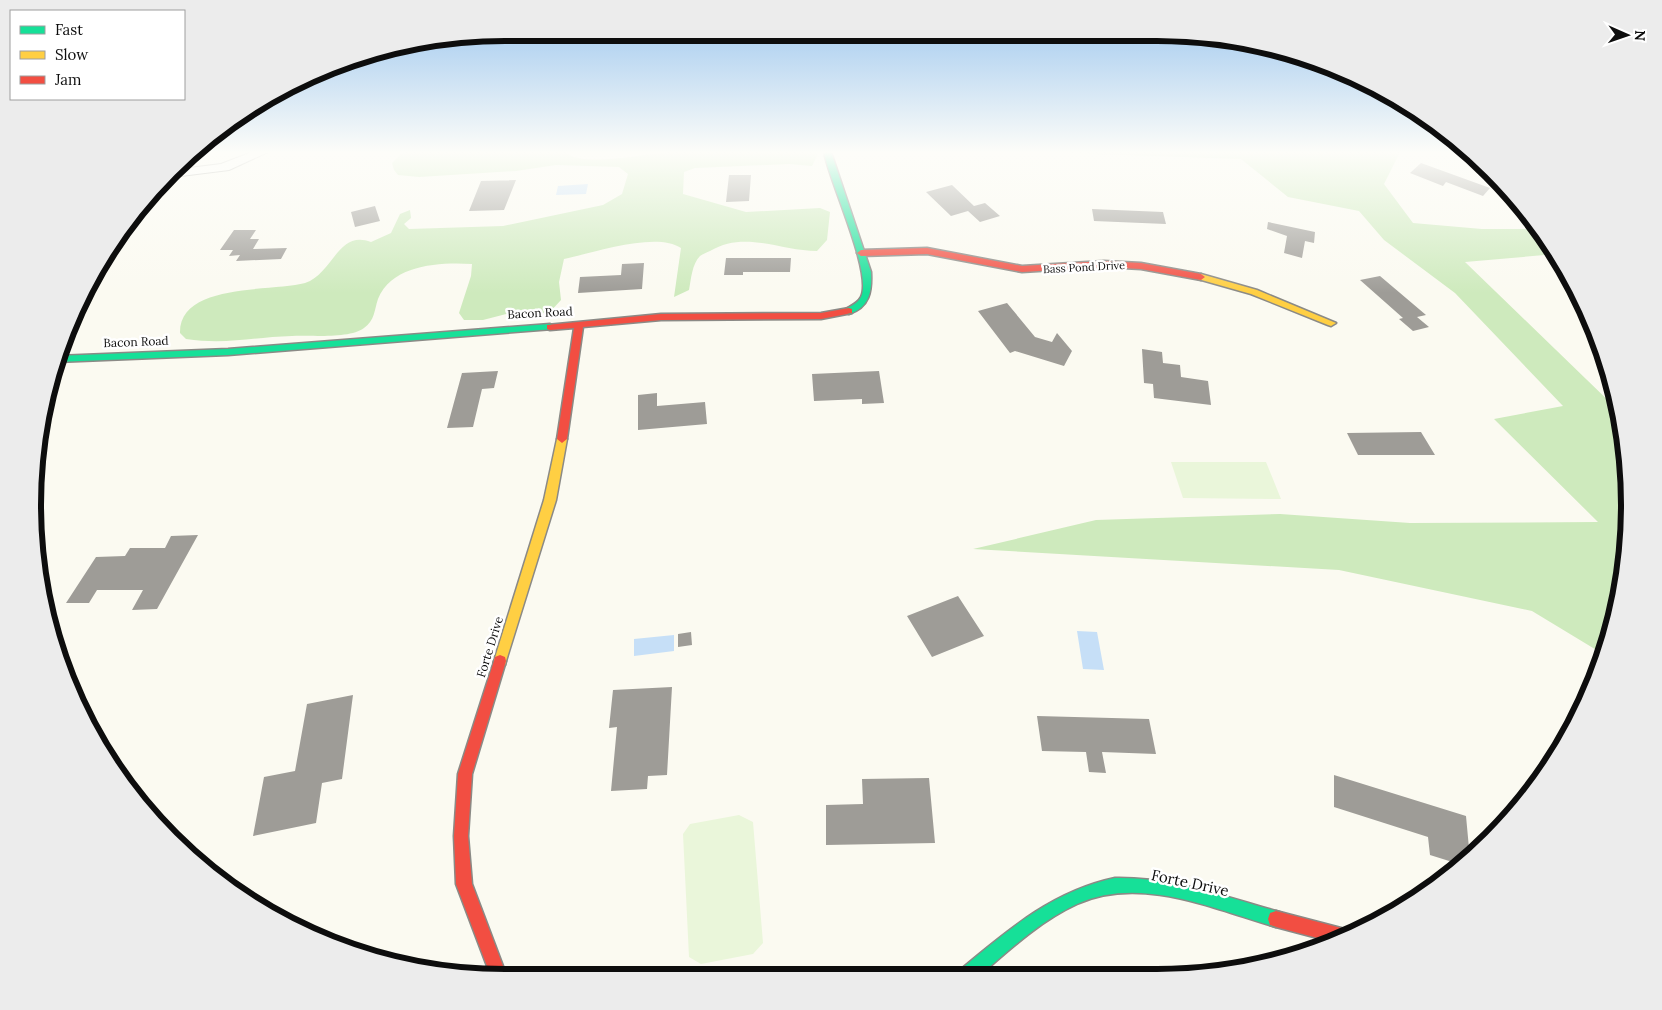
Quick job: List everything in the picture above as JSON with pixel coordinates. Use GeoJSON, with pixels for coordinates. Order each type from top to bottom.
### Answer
{"type":"FeatureCollection","features":[{"type":"Feature","properties":{"kind":"street","name":"Bacon Road"},"geometry":{"type":"LineString","coordinates":[[65,360],[228,352],[662,317],[821,316],[847,312],[862,304],[868,292],[867,272],[842,199]]}},
{"type":"Feature","properties":{"kind":"street","name":"Bass Pond Drive"},"geometry":{"type":"LineString","coordinates":[[861,253],[907,250],[938,252],[1021,269],[1056,270],[1115,264],[1150,267],[1275,299],[1330,323]]}},
{"type":"Feature","properties":{"kind":"street","name":"Forte Drive"},"geometry":{"type":"LineString","coordinates":[[496,969],[464,884],[461,836],[465,774],[550,500],[564,429],[579,325]]}},
{"type":"Feature","properties":{"kind":"street","name":"Forte Drive"},"geometry":{"type":"LineString","coordinates":[[975,969],[1019,934],[1071,900],[1100,889],[1129,886],[1173,892],[1332,934]]}},
{"type":"Feature","properties":{"kind":"green space"},"geometry":{"type":"Polygon","coordinates":[[[613,199],[701,199],[746,212],[820,208],[830,212],[827,240],[817,251],[749,242],[723,245],[706,252],[697,259],[689,290],[674,297],[681,248],[670,243],[641,242],[564,259],[559,282],[561,300],[549,313],[510,313],[483,320],[464,320],[459,313],[471,276],[472,264],[446,264],[419,268],[394,278],[385,287],[378,299],[370,322],[364,328],[349,334],[200,341],[186,339],[180,333],[184,317],[195,305],[211,297],[230,292],[305,283],[315,278],[343,247],[351,242],[360,240],[371,242],[391,233],[400,214],[410,210],[411,218],[404,224],[409,229],[503,226],[603,205],[613,199]]]}},
{"type":"Feature","properties":{"kind":"green space"},"geometry":{"type":"Polygon","coordinates":[[[1299,199],[1395,199],[1413,223],[1482,229],[1530,229],[1548,255],[1465,262],[1609,401],[1617,444],[1620,475],[1620,535],[1612,595],[1597,650],[1532,611],[1339,570],[973,549],[1096,520],[1280,514],[1410,523],[1598,522],[1494,419],[1563,406],[1455,293],[1384,240],[1359,211],[1299,199]]]}},
{"type":"Feature","properties":{"kind":"green space"},"geometry":{"type":"Polygon","coordinates":[[[1171,462],[1266,462],[1281,499],[1183,498],[1171,462]]]}},
{"type":"Feature","properties":{"kind":"green space"},"geometry":{"type":"Polygon","coordinates":[[[739,815],[753,822],[763,943],[753,954],[701,964],[689,957],[683,834],[690,824],[739,815]]]}},
{"type":"Feature","properties":{"kind":"water"},"geometry":{"type":"Polygon","coordinates":[[[1077,631],[1097,632],[1104,670],[1083,669],[1077,631]]]}},
{"type":"Feature","properties":{"kind":"water"},"geometry":{"type":"Polygon","coordinates":[[[674,635],[674,651],[634,656],[634,639],[674,635]]]}},
{"type":"Feature","properties":{"kind":"building"},"geometry":{"type":"Polygon","coordinates":[[[474,199],[508,199],[504,210],[469,211],[474,199]]]}},
{"type":"Feature","properties":{"kind":"building"},"geometry":{"type":"Polygon","coordinates":[[[726,199],[749,199],[749,201],[726,202],[726,199]]]}},
{"type":"Feature","properties":{"kind":"building"},"geometry":{"type":"Polygon","coordinates":[[[933,199],[967,199],[974,206],[985,203],[1000,216],[980,222],[968,211],[951,216],[933,199]]]}},
{"type":"Feature","properties":{"kind":"building"},"geometry":{"type":"Polygon","coordinates":[[[375,206],[380,221],[355,227],[351,212],[375,206]]]}},
{"type":"Feature","properties":{"kind":"building"},"geometry":{"type":"Polygon","coordinates":[[[1092,209],[1163,212],[1166,224],[1094,221],[1092,209]]]}},
{"type":"Feature","properties":{"kind":"building"},"geometry":{"type":"Polygon","coordinates":[[[1268,222],[1315,232],[1314,243],[1305,241],[1302,258],[1284,253],[1287,236],[1267,229],[1268,222]]]}},
{"type":"Feature","properties":{"kind":"building"},"geometry":{"type":"Polygon","coordinates":[[[234,230],[256,230],[250,239],[259,239],[253,249],[287,248],[281,259],[236,261],[240,255],[229,256],[233,250],[220,250],[234,230]]]}},
{"type":"Feature","properties":{"kind":"building"},"geometry":{"type":"Polygon","coordinates":[[[726,258],[791,258],[790,272],[743,272],[743,275],[724,275],[726,258]]]}},
{"type":"Feature","properties":{"kind":"building"},"geometry":{"type":"Polygon","coordinates":[[[644,263],[642,289],[578,293],[580,277],[621,275],[622,264],[644,263]]]}},
{"type":"Feature","properties":{"kind":"building"},"geometry":{"type":"Polygon","coordinates":[[[1380,276],[1426,315],[1417,317],[1429,327],[1413,331],[1399,319],[1403,318],[1360,280],[1380,276]]]}},
{"type":"Feature","properties":{"kind":"building"},"geometry":{"type":"Polygon","coordinates":[[[1007,303],[1035,337],[1052,342],[1057,333],[1072,351],[1064,366],[1015,351],[1010,353],[978,311],[1007,303]]]}},
{"type":"Feature","properties":{"kind":"building"},"geometry":{"type":"Polygon","coordinates":[[[1142,349],[1162,352],[1163,363],[1180,365],[1181,377],[1208,381],[1211,405],[1154,398],[1153,384],[1144,383],[1142,349]]]}},
{"type":"Feature","properties":{"kind":"building"},"geometry":{"type":"Polygon","coordinates":[[[498,371],[494,388],[482,389],[473,427],[447,428],[462,373],[498,371]]]}},
{"type":"Feature","properties":{"kind":"building"},"geometry":{"type":"Polygon","coordinates":[[[879,371],[884,403],[862,404],[862,399],[814,401],[812,374],[879,371]]]}},
{"type":"Feature","properties":{"kind":"building"},"geometry":{"type":"Polygon","coordinates":[[[657,393],[657,406],[705,402],[707,424],[638,430],[638,395],[657,393]]]}},
{"type":"Feature","properties":{"kind":"building"},"geometry":{"type":"Polygon","coordinates":[[[1421,432],[1435,455],[1358,455],[1347,433],[1421,432]]]}},
{"type":"Feature","properties":{"kind":"building"},"geometry":{"type":"Polygon","coordinates":[[[198,535],[157,609],[132,610],[143,590],[97,590],[89,603],[66,603],[96,557],[125,556],[130,548],[165,548],[171,536],[198,535]]]}},
{"type":"Feature","properties":{"kind":"building"},"geometry":{"type":"Polygon","coordinates":[[[958,596],[984,636],[932,657],[907,616],[958,596]]]}},
{"type":"Feature","properties":{"kind":"building"},"geometry":{"type":"Polygon","coordinates":[[[691,632],[692,645],[678,647],[678,634],[691,632]]]}},
{"type":"Feature","properties":{"kind":"building"},"geometry":{"type":"Polygon","coordinates":[[[672,687],[667,775],[648,776],[647,789],[611,791],[617,727],[609,728],[613,690],[672,687]]]}},
{"type":"Feature","properties":{"kind":"building"},"geometry":{"type":"Polygon","coordinates":[[[353,695],[342,779],[322,783],[316,823],[253,836],[264,777],[295,771],[307,704],[353,695]]]}},
{"type":"Feature","properties":{"kind":"building"},"geometry":{"type":"Polygon","coordinates":[[[1037,716],[1149,719],[1156,754],[1102,752],[1106,773],[1089,772],[1086,752],[1042,751],[1037,716]]]}},
{"type":"Feature","properties":{"kind":"building"},"geometry":{"type":"Polygon","coordinates":[[[1334,775],[1466,816],[1469,848],[1453,862],[1430,855],[1428,837],[1334,807],[1334,775]]]}},
{"type":"Feature","properties":{"kind":"building"},"geometry":{"type":"Polygon","coordinates":[[[929,778],[935,843],[826,845],[826,805],[863,804],[862,779],[929,778]]]}},
{"type":"Feature","properties":{"kind":"traffic: fast"},"geometry":{"type":"LineString","coordinates":[[843,199],[867,272],[866,296],[864,300],[849,311]]}},
{"type":"Feature","properties":{"kind":"traffic: fast"},"geometry":{"type":"LineString","coordinates":[[65,359],[228,352],[550,327]]}},
{"type":"Feature","properties":{"kind":"traffic: fast"},"geometry":{"type":"LineString","coordinates":[[974,969],[1035,920],[1054,908],[1094,890],[1115,886],[1155,887],[1196,895],[1276,919]]}},
{"type":"Feature","properties":{"kind":"traffic: slow"},"geometry":{"type":"LineString","coordinates":[[1201,277],[1254,292],[1331,323]]}},
{"type":"Feature","properties":{"kind":"traffic: slow"},"geometry":{"type":"LineString","coordinates":[[500,661],[550,500],[562,439]]}},
{"type":"Feature","properties":{"kind":"traffic: jam"},"geometry":{"type":"LineString","coordinates":[[861,253],[927,251],[1022,269],[1104,264],[1141,266],[1201,277]]}},
{"type":"Feature","properties":{"kind":"traffic: jam"},"geometry":{"type":"LineString","coordinates":[[550,327],[661,317],[821,316],[849,311]]}},
{"type":"Feature","properties":{"kind":"traffic: jam"},"geometry":{"type":"LineString","coordinates":[[562,439],[579,325]]}},
{"type":"Feature","properties":{"kind":"traffic: jam"},"geometry":{"type":"LineString","coordinates":[[496,969],[464,884],[461,836],[465,774],[500,661]]}},
{"type":"Feature","properties":{"kind":"traffic: jam"},"geometry":{"type":"LineString","coordinates":[[1276,919],[1332,934]]}}]}
